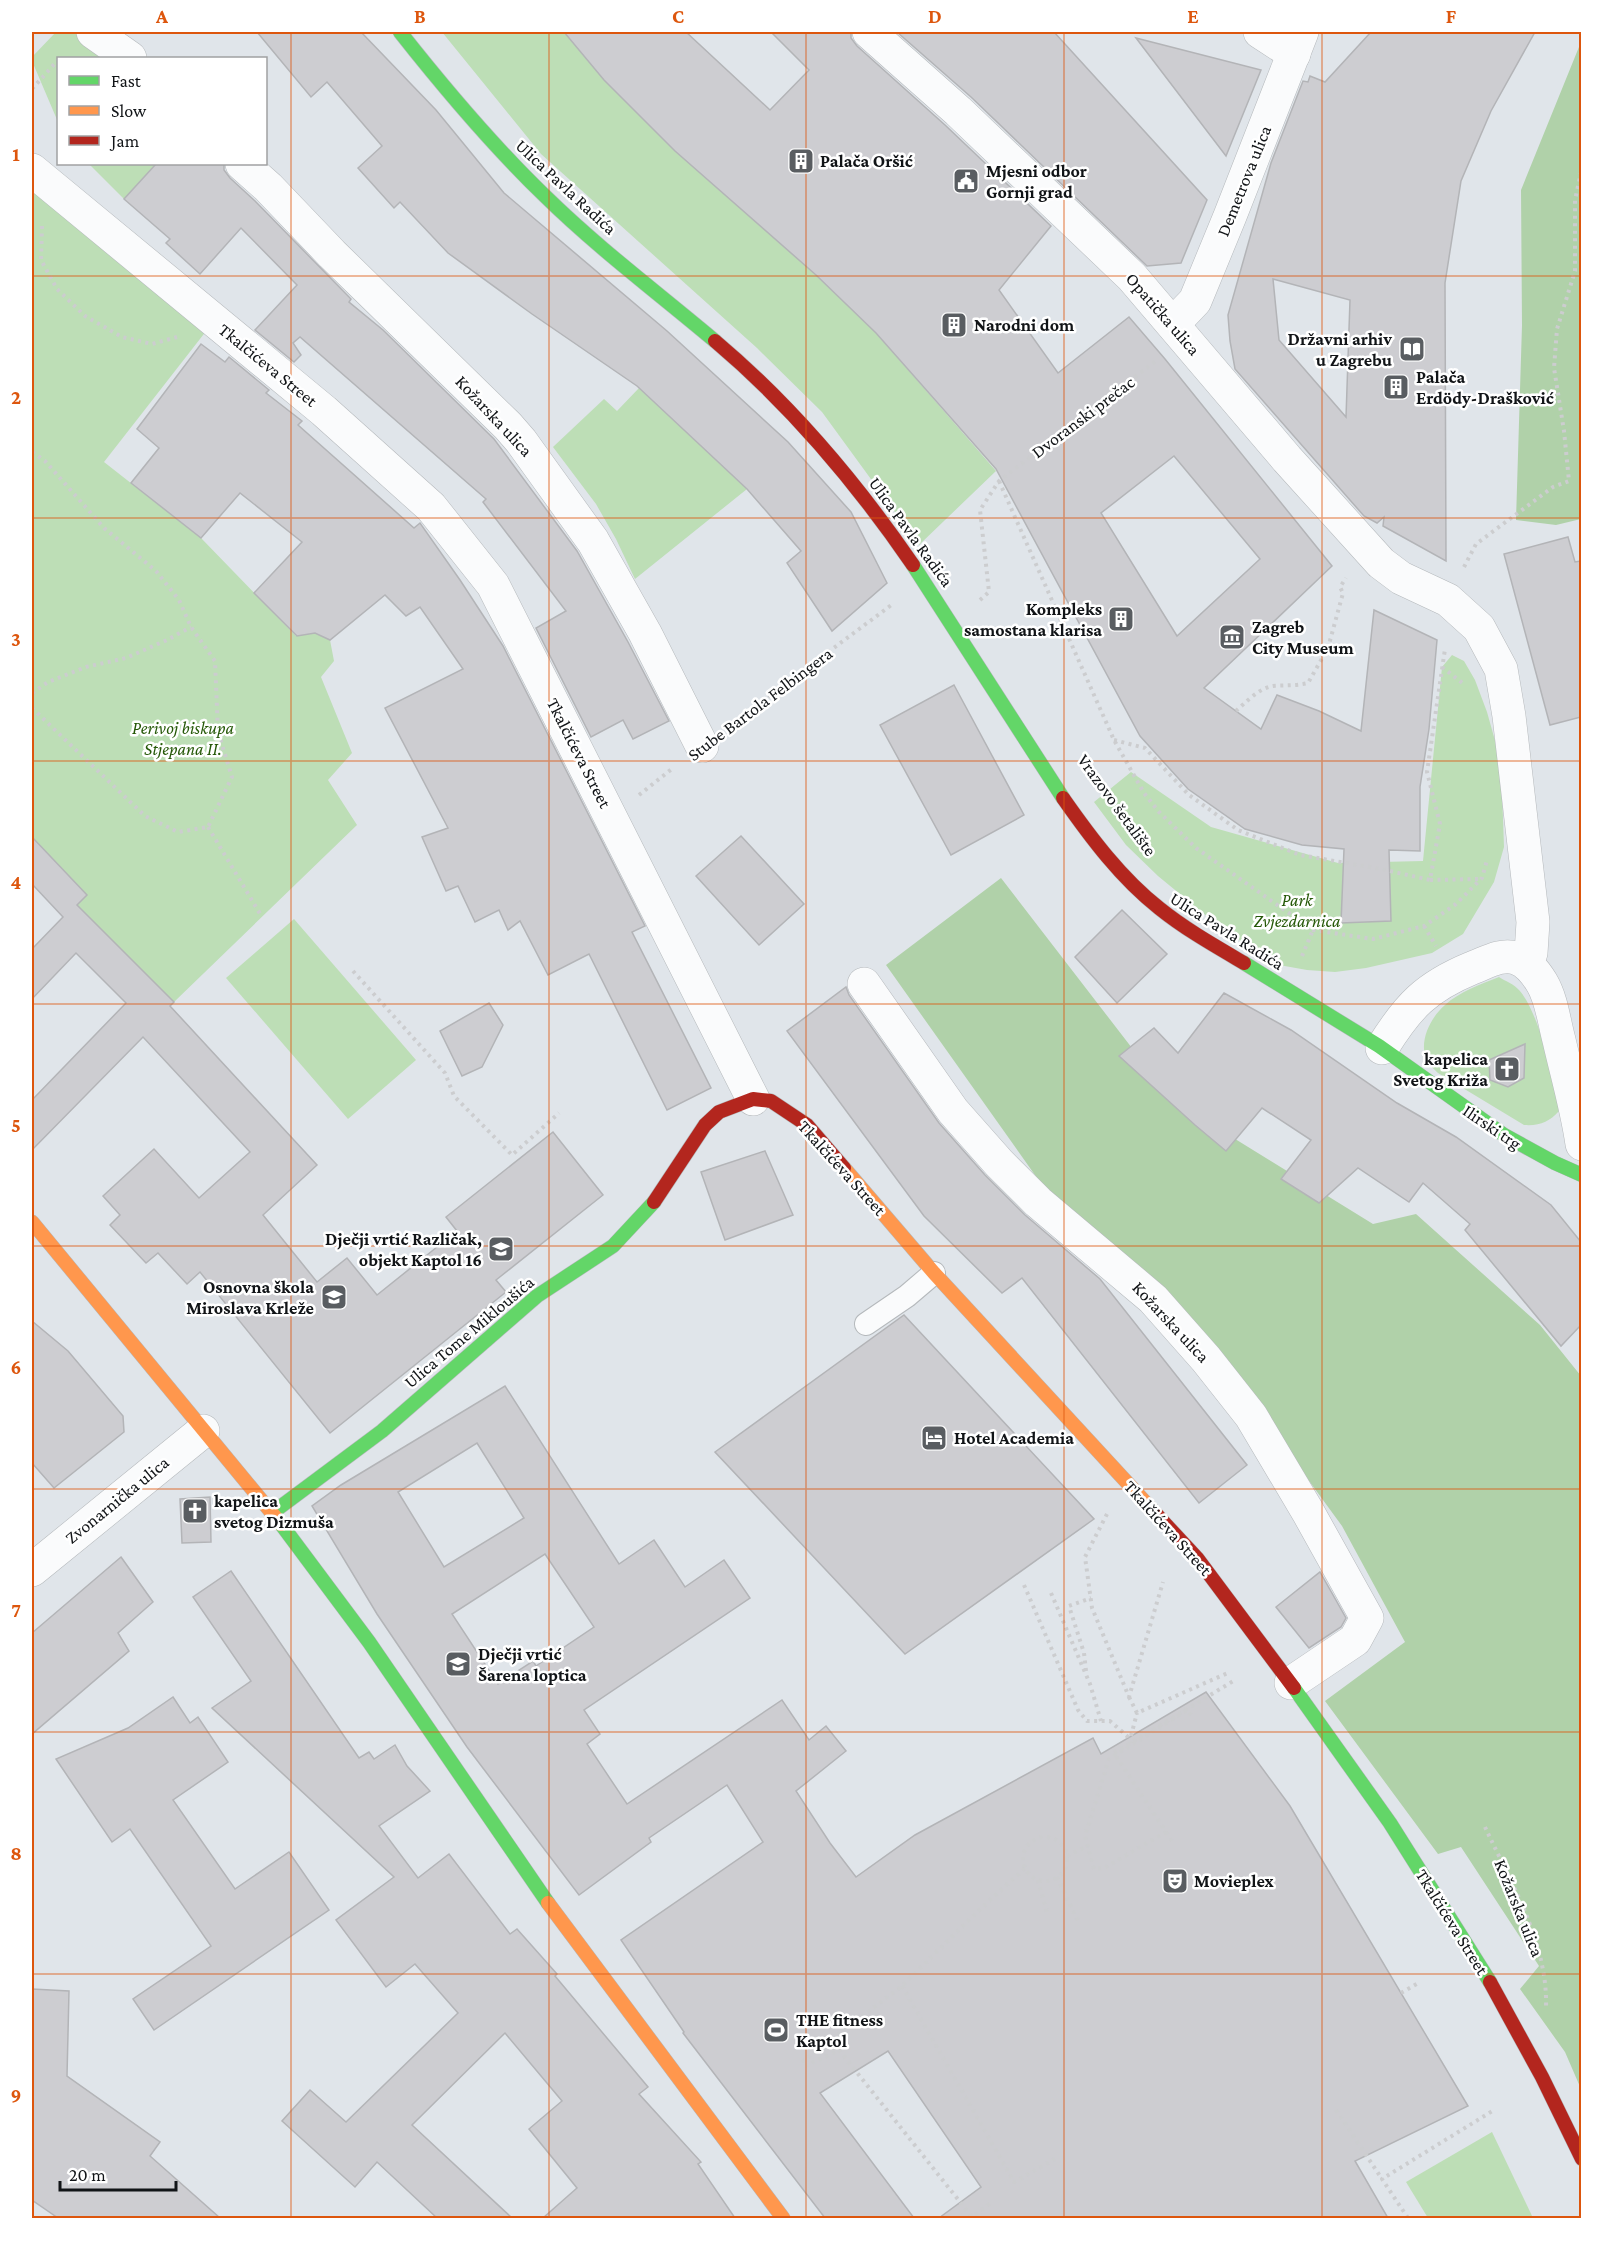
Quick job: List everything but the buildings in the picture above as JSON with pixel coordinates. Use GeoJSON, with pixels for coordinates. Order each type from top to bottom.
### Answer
{"type":"FeatureCollection","features":[{"type":"Feature","properties":{"kind":"street"},"geometry":{"type":"LineString","coordinates":[[93,32],[129,57]]}},
{"type":"Feature","properties":{"kind":"street","name":"Ulica Pavla Radića"},"geometry":{"type":"LineString","coordinates":[[400,32],[456,101],[533,184],[580,228],[726,350],[804,426],[837,463],[869,502],[932,590],[1082,826],[1129,880],[1154,905],[1201,939],[1261,973],[1382,1048]]}},
{"type":"Feature","properties":{"kind":"street","name":"Opatička ulica"},"geometry":{"type":"LineString","coordinates":[[869,32],[1024,172],[1132,277],[1287,459],[1381,563],[1401,578],[1448,600]]}},
{"type":"Feature","properties":{"kind":"street"},"geometry":{"type":"LineString","coordinates":[[1260,32],[1298,43]]}},
{"type":"Feature","properties":{"kind":"street","name":"Demetrova ulica"},"geometry":{"type":"LineString","coordinates":[[1173,324],[1194,301],[1298,43]]}},
{"type":"Feature","properties":{"kind":"street","name":"Kožarska ulica"},"geometry":{"type":"LineString","coordinates":[[243,165],[268,187],[332,254],[521,441],[593,541],[645,633],[702,746]]}},
{"type":"Feature","properties":{"kind":"street","name":"Tkalčićeva Street"},"geometry":{"type":"LineString","coordinates":[[43,180],[324,411],[431,507],[493,585],[753,1099],[771,1101],[807,1125],[934,1273],[1197,1558],[1291,1683],[1390,1823],[1477,1959],[1542,2077],[1581,2159]]}},
{"type":"Feature","properties":{"kind":"street"},"geometry":{"type":"LineString","coordinates":[[1448,600],[1479,628],[1501,669],[1509,716],[1533,922],[1531,953],[1526,963]]}},
{"type":"Feature","properties":{"kind":"street"},"geometry":{"type":"LineString","coordinates":[[1382,1048],[1411,1006],[1426,992],[1442,982],[1499,958],[1508,956],[1526,963],[1542,984],[1549,999],[1579,1122],[1581,1144]]}},
{"type":"Feature","properties":{"kind":"street","name":"Kožarska ulica"},"geometry":{"type":"LineString","coordinates":[[864,984],[953,1111],[999,1163],[1038,1202],[1153,1299],[1206,1359],[1251,1416],[1308,1512],[1366,1618],[1355,1640],[1291,1683]]}},
{"type":"Feature","properties":{"kind":"street","name":"Ilirski trg"},"geometry":{"type":"LineString","coordinates":[[1382,1048],[1454,1101],[1528,1151],[1581,1175]]}},
{"type":"Feature","properties":{"kind":"street","name":"Ulica Tome Mikloušića"},"geometry":{"type":"LineString","coordinates":[[272,1513],[382,1431],[537,1296],[613,1246],[652,1206],[705,1125],[719,1112],[753,1099]]}},
{"type":"Feature","properties":{"kind":"street"},"geometry":{"type":"LineString","coordinates":[[32,1222],[272,1513],[369,1642],[492,1823],[656,2033],[783,2218]]}},
{"type":"Feature","properties":{"kind":"street","name":"Zvonarnička ulica"},"geometry":{"type":"LineString","coordinates":[[32,1570],[203,1431]]}},
{"type":"Feature","properties":{"kind":"lane"},"geometry":{"type":"LineString","coordinates":[[866,1324],[908,1296],[934,1273]]}},
{"type":"Feature","properties":{"kind":"path"},"geometry":{"type":"LineString","coordinates":[[32,89],[57,61]]}},
{"type":"Feature","properties":{"kind":"path"},"geometry":{"type":"LineString","coordinates":[[1448,600],[1476,544],[1553,487],[1569,481],[1554,368],[1557,329],[1575,271],[1575,200],[1581,168]]}},
{"type":"Feature","properties":{"kind":"path"},"geometry":{"type":"LineString","coordinates":[[43,180],[42,260],[57,289],[85,316],[122,337],[152,344],[214,321]]}},
{"type":"Feature","properties":{"kind":"path","name":"Dvoranski prečac"},"geometry":{"type":"LineString","coordinates":[[978,603],[989,592],[980,510],[999,481],[1158,360]]}},
{"type":"Feature","properties":{"kind":"path"},"geometry":{"type":"LineString","coordinates":[[32,452],[45,461],[104,528],[156,571],[179,600],[191,627],[215,661],[218,732],[232,777],[208,827]]}},
{"type":"Feature","properties":{"kind":"path"},"geometry":{"type":"LineString","coordinates":[[999,481],[1114,740],[1144,793],[1159,812],[1196,848],[1313,930],[1374,939],[1424,926],[1456,904],[1482,879],[1488,855]]}},
{"type":"Feature","properties":{"kind":"path"},"geometry":{"type":"LineString","coordinates":[[1236,711],[1254,695],[1270,686],[1298,686],[1308,683],[1328,648],[1343,593],[1340,587],[1349,575]]}},
{"type":"Feature","properties":{"kind":"path","name":"Stube Bartola Felbingera"},"geometry":{"type":"LineString","coordinates":[[611,816],[900,599]]}},
{"type":"Feature","properties":{"kind":"path"},"geometry":{"type":"LineString","coordinates":[[32,693],[48,682],[86,667],[126,658],[191,627]]}},
{"type":"Feature","properties":{"kind":"path"},"geometry":{"type":"LineString","coordinates":[[1430,880],[1440,824],[1427,772],[1447,639]]}},
{"type":"Feature","properties":{"kind":"path"},"geometry":{"type":"LineString","coordinates":[[1442,668],[1467,687]]}},
{"type":"Feature","properties":{"kind":"path"},"geometry":{"type":"LineString","coordinates":[[32,708],[145,816],[178,832],[208,827]]}},
{"type":"Feature","properties":{"kind":"path"},"geometry":{"type":"LineString","coordinates":[[1114,740],[1145,748],[1189,795],[1238,830],[1300,855],[1430,880],[1482,879]]}},
{"type":"Feature","properties":{"kind":"path"},"geometry":{"type":"LineString","coordinates":[[208,827],[262,917]]}},
{"type":"Feature","properties":{"kind":"path"},"geometry":{"type":"LineString","coordinates":[[1424,926],[1431,939]]}},
{"type":"Feature","properties":{"kind":"path"},"geometry":{"type":"LineString","coordinates":[[1300,962],[1313,930]]}},
{"type":"Feature","properties":{"kind":"path"},"geometry":{"type":"LineString","coordinates":[[353,971],[445,1072],[454,1096],[512,1155],[559,1113]]}},
{"type":"Feature","properties":{"kind":"path"},"geometry":{"type":"LineString","coordinates":[[1108,1511],[1085,1557],[1092,1608],[1137,1713],[1131,1736]]}},
{"type":"Feature","properties":{"kind":"path"},"geometry":{"type":"LineString","coordinates":[[1130,1698],[1163,1582]]}},
{"type":"Feature","properties":{"kind":"path"},"geometry":{"type":"LineString","coordinates":[[1024,1585],[1078,1710],[1087,1721],[1110,1721],[1127,1736],[1130,1743]]}},
{"type":"Feature","properties":{"kind":"path"},"geometry":{"type":"LineString","coordinates":[[1051,1593],[1086,1675],[1101,1720]]}},
{"type":"Feature","properties":{"kind":"path"},"geometry":{"type":"LineString","coordinates":[[1086,1675],[1084,1653],[1069,1606],[1091,1598]]}},
{"type":"Feature","properties":{"kind":"path"},"geometry":{"type":"LineString","coordinates":[[1137,1713],[1230,1672]]}},
{"type":"Feature","properties":{"kind":"path"},"geometry":{"type":"LineString","coordinates":[[1172,1841],[1114,1754],[1235,1680]]}},
{"type":"Feature","properties":{"kind":"path"},"geometry":{"type":"LineString","coordinates":[[1166,1832],[1104,1868],[1094,1869],[1086,1836],[1109,1760],[1188,1710],[1191,1715]]}},
{"type":"Feature","properties":{"kind":"path","name":"Kožarska ulica"},"geometry":{"type":"LineString","coordinates":[[1485,1827],[1527,1919],[1542,1965],[1547,1990]]}},
{"type":"Feature","properties":{"kind":"path"},"geometry":{"type":"LineString","coordinates":[[1038,1880],[1044,1881],[1057,1877],[1065,1868],[1067,1856],[1065,1849],[1054,1839],[1039,1838],[1027,1847],[1024,1854],[1025,1868],[1038,1880],[1048,1916]]}},
{"type":"Feature","properties":{"kind":"path"},"geometry":{"type":"LineString","coordinates":[[1067,1856],[1088,1846]]}},
{"type":"Feature","properties":{"kind":"path"},"geometry":{"type":"LineString","coordinates":[[993,2201],[972,2217],[839,2050],[803,2064],[902,1986],[1025,1868]]}},
{"type":"Feature","properties":{"kind":"path"},"geometry":{"type":"LineString","coordinates":[[1057,1877],[1078,1921]]}},
{"type":"Feature","properties":{"kind":"path"},"geometry":{"type":"LineString","coordinates":[[1401,1993],[1420,1982]]}},
{"type":"Feature","properties":{"kind":"path"},"geometry":{"type":"LineString","coordinates":[[902,1986],[1014,2182],[1055,2159]]}},
{"type":"Feature","properties":{"kind":"path"},"geometry":{"type":"LineString","coordinates":[[1336,2110],[1408,2218]]}},
{"type":"Feature","properties":{"kind":"path"},"geometry":{"type":"LineString","coordinates":[[1382,2179],[1494,2110]]}},
{"type":"Feature","properties":{"kind":"green space"},"geometry":{"type":"Polygon","coordinates":[[[56,32],[77,32],[113,57],[57,57],[57,120],[32,57],[56,32]]]}},
{"type":"Feature","properties":{"kind":"green space"},"geometry":{"type":"Polygon","coordinates":[[[442,32],[564,32],[605,80],[876,333],[996,471],[919,545],[822,412],[757,348],[541,154],[442,32]]]}},
{"type":"Feature","properties":{"kind":"green space"},"geometry":{"type":"Polygon","coordinates":[[[1581,42],[1581,519],[1556,525],[1516,520],[1522,325],[1521,190],[1581,42]]]}},
{"type":"Feature","properties":{"kind":"green space"},"geometry":{"type":"Polygon","coordinates":[[[90,165],[155,165],[124,199],[90,165]]]}},
{"type":"Feature","properties":{"kind":"green space","name":"Perivoj biskupa Stjepana II."},"geometry":{"type":"Polygon","coordinates":[[[32,170],[214,321],[104,462],[201,538],[296,636],[315,633],[330,640],[334,661],[321,677],[352,753],[328,780],[357,825],[174,1002],[77,905],[87,895],[32,838],[32,170]]]}},
{"type":"Feature","properties":{"kind":"green space"},"geometry":{"type":"Polygon","coordinates":[[[639,388],[747,489],[635,579],[596,504],[553,447],[604,399],[617,411],[639,388]]]}},
{"type":"Feature","properties":{"kind":"green space","name":"Park Zvjezdarnica"},"geometry":{"type":"Polygon","coordinates":[[[1452,655],[1464,661],[1475,680],[1501,762],[1504,847],[1494,882],[1463,934],[1432,953],[1366,968],[1335,972],[1279,965],[1266,959],[1214,922],[1158,876],[1126,845],[1094,802],[1131,772],[1211,827],[1338,863],[1423,861],[1442,667],[1452,655]]]}},
{"type":"Feature","properties":{"kind":"green space"},"geometry":{"type":"Polygon","coordinates":[[[1001,878],[1172,1100],[1373,1224],[1416,1214],[1540,1325],[1581,1376],[1581,2089],[1565,2052],[1520,1989],[1539,1966],[1461,1847],[1438,1854],[1325,1701],[1405,1642],[1342,1526],[1181,1306],[1047,1192],[886,965],[1001,878]]]}},
{"type":"Feature","properties":{"kind":"green space"},"geometry":{"type":"Polygon","coordinates":[[[294,919],[416,1060],[348,1119],[226,978],[294,919]]]}},
{"type":"Feature","properties":{"kind":"green space"},"geometry":{"type":"Polygon","coordinates":[[[1499,977],[1517,988],[1526,1000],[1533,1013],[1550,1066],[1559,1111],[1548,1121],[1539,1124],[1524,1125],[1438,1073],[1426,1059],[1424,1052],[1428,1029],[1440,1010],[1463,992],[1499,977]]]}},
{"type":"Feature","properties":{"kind":"green space"},"geometry":{"type":"Polygon","coordinates":[[[1492,2132],[1533,2218],[1428,2218],[1406,2182],[1492,2132]]]}},
{"type":"Feature","properties":{"kind":"traffic: fast"},"geometry":{"type":"LineString","coordinates":[[400,32],[506,157],[545,196],[607,252],[715,341]]}},
{"type":"Feature","properties":{"kind":"traffic: fast"},"geometry":{"type":"LineString","coordinates":[[913,565],[1063,798]]}},
{"type":"Feature","properties":{"kind":"traffic: fast"},"geometry":{"type":"LineString","coordinates":[[1244,963],[1379,1046],[1504,1135],[1582,1175]]}},
{"type":"Feature","properties":{"kind":"traffic: fast"},"geometry":{"type":"LineString","coordinates":[[272,1513],[382,1431],[537,1296],[613,1246],[654,1202]]}},
{"type":"Feature","properties":{"kind":"traffic: fast"},"geometry":{"type":"LineString","coordinates":[[281,1524],[369,1642],[548,1903]]}},
{"type":"Feature","properties":{"kind":"traffic: fast"},"geometry":{"type":"LineString","coordinates":[[1294,1688],[1390,1823],[1490,1982]]}},
{"type":"Feature","properties":{"kind":"traffic: slow"},"geometry":{"type":"LineString","coordinates":[[844,1168],[934,1273],[1157,1515]]}},
{"type":"Feature","properties":{"kind":"traffic: slow"},"geometry":{"type":"LineString","coordinates":[[32,1222],[281,1524]]}},
{"type":"Feature","properties":{"kind":"traffic: slow"},"geometry":{"type":"LineString","coordinates":[[548,1903],[783,2218]]}},
{"type":"Feature","properties":{"kind":"traffic: jam"},"geometry":{"type":"LineString","coordinates":[[715,341],[770,392],[822,446],[869,504],[913,565]]}},
{"type":"Feature","properties":{"kind":"traffic: jam"},"geometry":{"type":"LineString","coordinates":[[1063,798],[1107,857],[1145,896],[1169,916],[1244,963]]}},
{"type":"Feature","properties":{"kind":"traffic: jam"},"geometry":{"type":"LineString","coordinates":[[654,1202],[705,1125],[719,1112],[753,1099],[771,1101],[807,1125],[844,1168]]}},
{"type":"Feature","properties":{"kind":"traffic: jam"},"geometry":{"type":"LineString","coordinates":[[1157,1515],[1197,1558],[1294,1688]]}},
{"type":"Feature","properties":{"kind":"traffic: jam"},"geometry":{"type":"LineString","coordinates":[[1490,1982],[1542,2077],[1582,2159]]}},
{"type":"Feature","properties":{"kind":"place","name":"Palača Oršić"},"geometry":{"type":"Point","coordinates":[801,161]}},
{"type":"Feature","properties":{"kind":"place","name":"Mjesni odbor Gornji grad"},"geometry":{"type":"Point","coordinates":[966,181]}},
{"type":"Feature","properties":{"kind":"place","name":"Narodni dom"},"geometry":{"type":"Point","coordinates":[954,325]}},
{"type":"Feature","properties":{"kind":"place","name":"Državni arhiv u Zagrebu"},"geometry":{"type":"Point","coordinates":[1412,349]}},
{"type":"Feature","properties":{"kind":"place","name":"Palača Erdödy-Drašković"},"geometry":{"type":"Point","coordinates":[1396,387]}},
{"type":"Feature","properties":{"kind":"place","name":"Kompleks samostana klarisa"},"geometry":{"type":"Point","coordinates":[1121,619]}},
{"type":"Feature","properties":{"kind":"place","name":"Zagreb City Museum"},"geometry":{"type":"Point","coordinates":[1232,637]}},
{"type":"Feature","properties":{"kind":"place","name":"kapelica Svetog Križa"},"geometry":{"type":"Point","coordinates":[1507,1069]}},
{"type":"Feature","properties":{"kind":"place","name":"Dječji vrtić Različak, objekt Kaptol 16"},"geometry":{"type":"Point","coordinates":[501,1249]}},
{"type":"Feature","properties":{"kind":"place","name":"Osnovna škola Miroslava Krleže"},"geometry":{"type":"Point","coordinates":[334,1297]}},
{"type":"Feature","properties":{"kind":"place","name":"Hotel Academia"},"geometry":{"type":"Point","coordinates":[934,1438]}},
{"type":"Feature","properties":{"kind":"place","name":"kapelica svetog Dizmuša"},"geometry":{"type":"Point","coordinates":[195,1511]}},
{"type":"Feature","properties":{"kind":"place","name":"Dječji vrtić Šarena loptica"},"geometry":{"type":"Point","coordinates":[458,1664]}},
{"type":"Feature","properties":{"kind":"place","name":"Movieplex"},"geometry":{"type":"Point","coordinates":[1175,1881]}},
{"type":"Feature","properties":{"kind":"place","name":"THE fitness Kaptol"},"geometry":{"type":"Point","coordinates":[776,2030]}}]}
